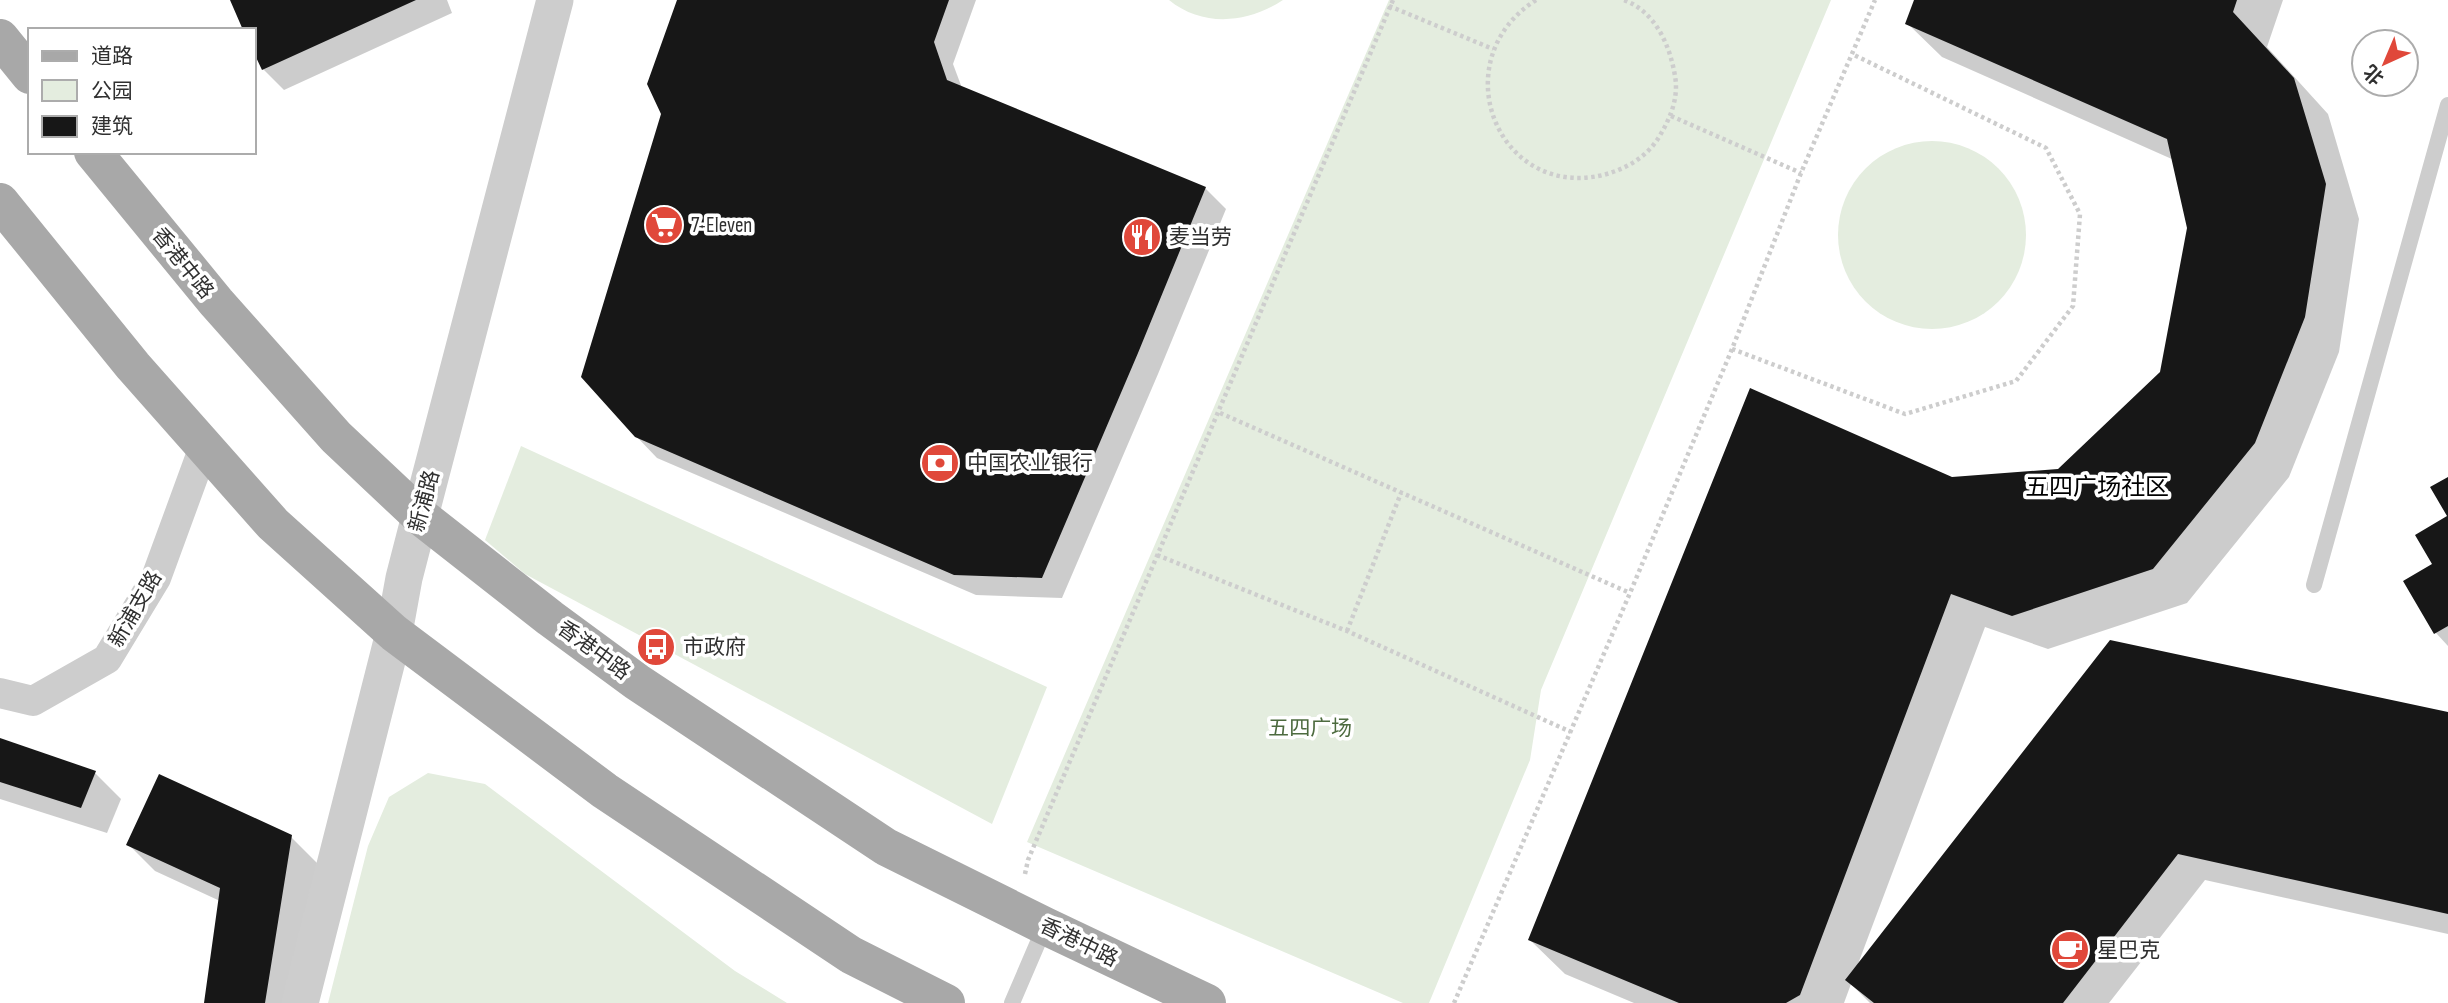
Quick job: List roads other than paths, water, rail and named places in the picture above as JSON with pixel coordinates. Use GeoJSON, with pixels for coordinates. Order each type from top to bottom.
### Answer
{"type":"FeatureCollection","features":[{"type":"Feature","properties":{"kind":"main road"},"geometry":{"type":"LineString","coordinates":[[0,38],[28,73]]}},
{"type":"Feature","properties":{"kind":"main road","name":"香港中路"},"geometry":{"type":"LineString","coordinates":[[95,154],[216,302],[336,437],[420,516],[550,618],[637,682],[886,847],[1207,1003]]}},
{"type":"Feature","properties":{"kind":"main road"},"geometry":{"type":"LineString","coordinates":[[0,202],[133,366],[273,524],[394,633],[616,799],[851,955],[946,1003]]}},
{"type":"Feature","properties":{"kind":"street","name":"新浦路"},"geometry":{"type":"LineString","coordinates":[[300,1003],[394,633],[404,578],[555,0]]}},
{"type":"Feature","properties":{"kind":"street","name":"新浦支路"},"geometry":{"type":"LineString","coordinates":[[0,693],[33,701],[107,659],[156,578],[204,447]]}},
{"type":"Feature","properties":{"kind":"lane"},"geometry":{"type":"LineString","coordinates":[[2314,585],[2448,105]]}},
{"type":"Feature","properties":{"kind":"lane"},"geometry":{"type":"LineString","coordinates":[[1012,1003],[1031,919]]}},
{"type":"Feature","properties":{"kind":"place","name":"7-Eleven"},"geometry":{"type":"Point","coordinates":[664,225]}},
{"type":"Feature","properties":{"kind":"place","name":"麦当劳"},"geometry":{"type":"Point","coordinates":[1142,237]}},
{"type":"Feature","properties":{"kind":"place","name":"中国农业银行"},"geometry":{"type":"Point","coordinates":[940,463]}},
{"type":"Feature","properties":{"kind":"place","name":"市政府"},"geometry":{"type":"Point","coordinates":[656,647]}},
{"type":"Feature","properties":{"kind":"place","name":"星巴克"},"geometry":{"type":"Point","coordinates":[2070,950]}},
{"type":"Feature","properties":{"kind":"district","name":"五四广场社区"},"geometry":{"type":"Point","coordinates":[2097,487]}},
{"type":"Feature","properties":{"kind":"park label","name":"五四广场"},"geometry":{"type":"Point","coordinates":[1310,728]}}]}
